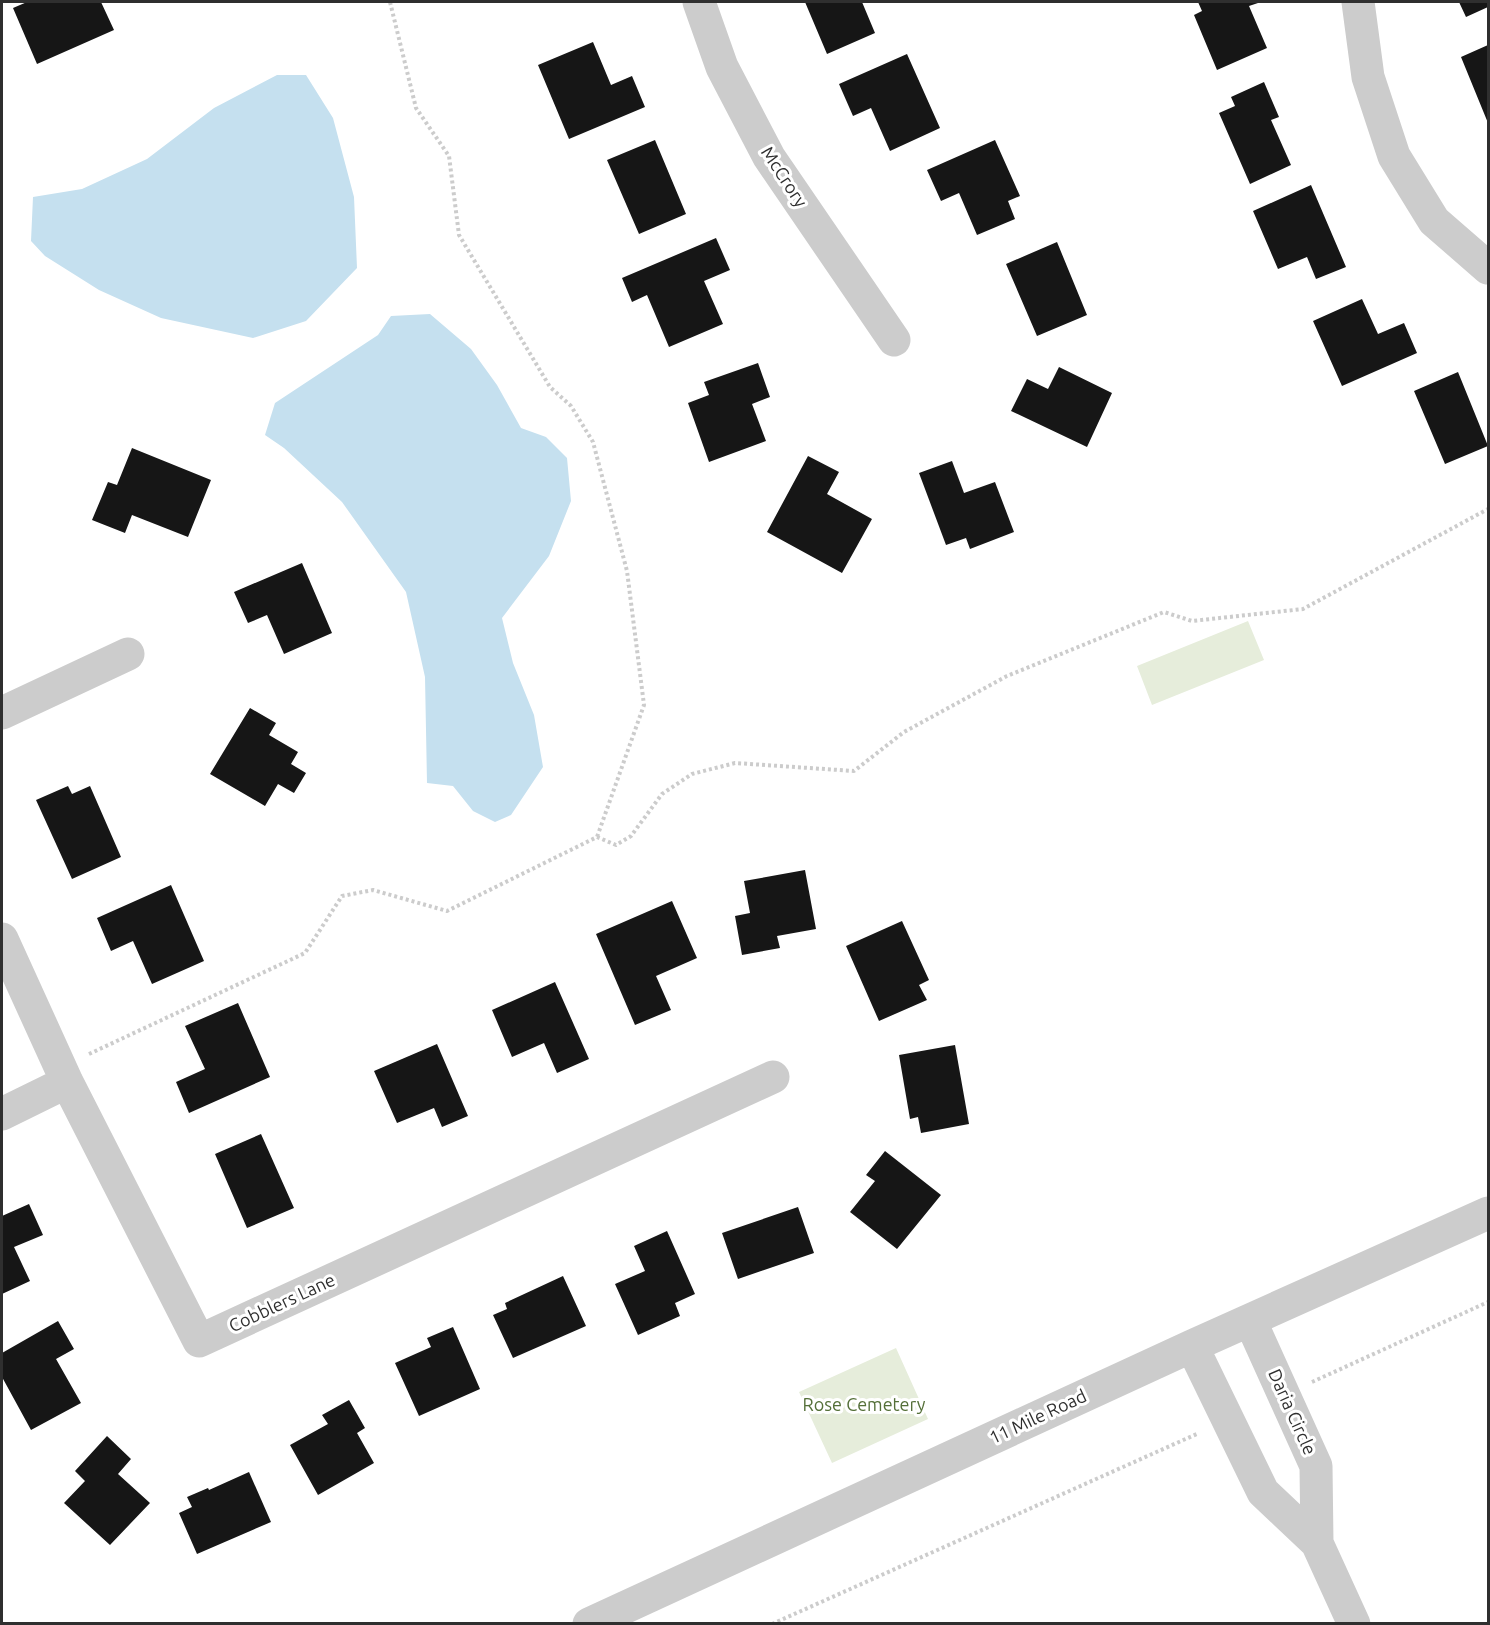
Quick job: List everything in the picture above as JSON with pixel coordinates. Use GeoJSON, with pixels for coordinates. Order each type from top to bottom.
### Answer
{"type":"FeatureCollection","features":[{"type":"Feature","properties":{"kind":"street","name":"McCrory"},"geometry":{"type":"LineString","coordinates":[[699,2],[722,68],[769,157],[894,340]]}},
{"type":"Feature","properties":{"kind":"street"},"geometry":{"type":"LineString","coordinates":[[1358,2],[1368,77],[1394,156],[1434,221],[1488,268]]}},
{"type":"Feature","properties":{"kind":"street"},"geometry":{"type":"LineString","coordinates":[[2,713],[128,654]]}},
{"type":"Feature","properties":{"kind":"street","name":"Cobblers Lane"},"geometry":{"type":"LineString","coordinates":[[2,939],[64,1074],[199,1341],[773,1077]]}},
{"type":"Feature","properties":{"kind":"street"},"geometry":{"type":"LineString","coordinates":[[2,1114],[64,1074]]}},
{"type":"Feature","properties":{"kind":"street","name":"11 Mile Road"},"geometry":{"type":"LineString","coordinates":[[589,1623],[1192,1346],[1488,1213]]}},
{"type":"Feature","properties":{"kind":"street","name":"Daria Circle"},"geometry":{"type":"LineString","coordinates":[[1250,1320],[1316,1466],[1317,1543]]}},
{"type":"Feature","properties":{"kind":"street","name":"Daria Circle"},"geometry":{"type":"LineString","coordinates":[[1192,1346],[1263,1492],[1317,1543],[1354,1623]]}},
{"type":"Feature","properties":{"kind":"path"},"geometry":{"type":"LineString","coordinates":[[64,1074],[305,953],[342,896],[373,890],[447,910],[597,837],[644,705],[627,571],[593,442],[571,406],[550,387],[459,235],[449,156],[416,108],[390,2]]}},
{"type":"Feature","properties":{"kind":"path"},"geometry":{"type":"LineString","coordinates":[[597,837],[615,845],[631,836],[662,794],[692,774],[735,763],[854,771],[904,732],[1007,676],[1164,612],[1192,621],[1303,609],[1488,509]]}},
{"type":"Feature","properties":{"kind":"path"},"geometry":{"type":"LineString","coordinates":[[1284,1395],[1488,1302]]}},
{"type":"Feature","properties":{"kind":"path"},"geometry":{"type":"LineString","coordinates":[[772,1623],[1228,1419]]}},
{"type":"Feature","properties":{"kind":"green space"},"geometry":{"type":"Polygon","coordinates":[[[1248,621],[1264,660],[1152,705],[1137,666],[1248,621]]]}},
{"type":"Feature","properties":{"kind":"green space","name":"Rose Cemetery"},"geometry":{"type":"Polygon","coordinates":[[[896,1348],[928,1419],[832,1463],[799,1392],[896,1348]]]}},
{"type":"Feature","properties":{"kind":"water"},"geometry":{"type":"Polygon","coordinates":[[[277,75],[306,75],[333,118],[354,197],[357,268],[306,321],[253,338],[161,318],[99,290],[45,256],[31,241],[33,197],[82,189],[147,159],[214,108],[277,75]]]}},
{"type":"Feature","properties":{"kind":"water"},"geometry":{"type":"Polygon","coordinates":[[[430,314],[471,349],[497,385],[521,428],[546,437],[567,458],[571,501],[549,556],[502,618],[513,663],[534,715],[543,767],[511,815],[495,822],[473,811],[453,786],[427,783],[425,677],[406,592],[342,502],[284,448],[265,435],[275,403],[378,335],[391,316],[430,314]]]}},
{"type":"Feature","properties":{"kind":"building"},"geometry":{"type":"Polygon","coordinates":[[[27,2],[101,2],[114,30],[37,64],[13,8],[27,2]]]}},
{"type":"Feature","properties":{"kind":"building"},"geometry":{"type":"Polygon","coordinates":[[[805,2],[862,2],[875,33],[827,54],[805,2]]]}},
{"type":"Feature","properties":{"kind":"building"},"geometry":{"type":"Polygon","coordinates":[[[1198,2],[1261,2],[1249,6],[1267,48],[1217,70],[1194,15],[1202,11],[1198,2]]]}},
{"type":"Feature","properties":{"kind":"building"},"geometry":{"type":"Polygon","coordinates":[[[1459,2],[1488,2],[1488,7],[1466,17],[1459,2]]]}},
{"type":"Feature","properties":{"kind":"building"},"geometry":{"type":"Polygon","coordinates":[[[593,42],[611,85],[632,76],[645,107],[569,139],[538,65],[593,42]]]}},
{"type":"Feature","properties":{"kind":"building"},"geometry":{"type":"Polygon","coordinates":[[[1488,45],[1488,123],[1461,57],[1488,45]]]}},
{"type":"Feature","properties":{"kind":"building"},"geometry":{"type":"Polygon","coordinates":[[[907,54],[940,128],[890,151],[871,108],[853,116],[839,84],[907,54]]]}},
{"type":"Feature","properties":{"kind":"building"},"geometry":{"type":"Polygon","coordinates":[[[1264,82],[1279,117],[1271,120],[1291,165],[1250,184],[1219,113],[1235,106],[1231,97],[1264,82]]]}},
{"type":"Feature","properties":{"kind":"building"},"geometry":{"type":"Polygon","coordinates":[[[655,140],[686,214],[639,234],[607,160],[655,140]]]}},
{"type":"Feature","properties":{"kind":"building"},"geometry":{"type":"Polygon","coordinates":[[[995,140],[1020,196],[1008,201],[1015,219],[977,235],[959,193],[941,201],[927,170],[995,140]]]}},
{"type":"Feature","properties":{"kind":"building"},"geometry":{"type":"Polygon","coordinates":[[[1311,185],[1346,267],[1316,279],[1307,257],[1278,269],[1253,211],[1311,185]]]}},
{"type":"Feature","properties":{"kind":"building"},"geometry":{"type":"Polygon","coordinates":[[[716,238],[730,270],[704,281],[723,324],[669,347],[647,295],[632,302],[622,278],[716,238]]]}},
{"type":"Feature","properties":{"kind":"building"},"geometry":{"type":"Polygon","coordinates":[[[1057,242],[1087,315],[1037,336],[1006,264],[1057,242]]]}},
{"type":"Feature","properties":{"kind":"building"},"geometry":{"type":"Polygon","coordinates":[[[1362,299],[1378,334],[1404,323],[1417,353],[1342,386],[1313,321],[1362,299]]]}},
{"type":"Feature","properties":{"kind":"building"},"geometry":{"type":"Polygon","coordinates":[[[758,363],[770,397],[752,404],[766,441],[709,462],[688,403],[709,395],[704,382],[758,363]]]}},
{"type":"Feature","properties":{"kind":"building"},"geometry":{"type":"Polygon","coordinates":[[[1059,367],[1112,393],[1087,447],[1011,411],[1027,379],[1048,389],[1059,367]]]}},
{"type":"Feature","properties":{"kind":"building"},"geometry":{"type":"Polygon","coordinates":[[[1458,372],[1488,446],[1445,464],[1414,391],[1458,372]]]}},
{"type":"Feature","properties":{"kind":"building"},"geometry":{"type":"Polygon","coordinates":[[[132,448],[211,480],[188,537],[132,515],[125,533],[92,520],[108,482],[117,485],[132,448]]]}},
{"type":"Feature","properties":{"kind":"building"},"geometry":{"type":"Polygon","coordinates":[[[808,456],[839,472],[827,494],[872,519],[842,573],[767,532],[808,456]]]}},
{"type":"Feature","properties":{"kind":"building"},"geometry":{"type":"Polygon","coordinates":[[[952,461],[964,493],[995,482],[1014,532],[970,549],[966,538],[946,545],[919,473],[952,461]]]}},
{"type":"Feature","properties":{"kind":"building"},"geometry":{"type":"Polygon","coordinates":[[[302,563],[332,633],[284,654],[267,615],[248,623],[234,592],[302,563]]]}},
{"type":"Feature","properties":{"kind":"building"},"geometry":{"type":"Polygon","coordinates":[[[250,708],[276,723],[269,735],[298,752],[291,764],[306,773],[294,793],[278,784],[265,806],[210,774],[250,708]]]}},
{"type":"Feature","properties":{"kind":"building"},"geometry":{"type":"Polygon","coordinates":[[[68,786],[72,794],[90,786],[121,857],[72,879],[36,800],[68,786]]]}},
{"type":"Feature","properties":{"kind":"building"},"geometry":{"type":"Polygon","coordinates":[[[805,870],[816,929],[777,936],[780,948],[742,955],[735,916],[750,913],[744,881],[805,870]]]}},
{"type":"Feature","properties":{"kind":"building"},"geometry":{"type":"Polygon","coordinates":[[[171,885],[204,961],[152,984],[133,941],[111,951],[97,918],[171,885]]]}},
{"type":"Feature","properties":{"kind":"building"},"geometry":{"type":"Polygon","coordinates":[[[672,901],[697,958],[656,976],[671,1010],[635,1025],[596,934],[672,901]]]}},
{"type":"Feature","properties":{"kind":"building"},"geometry":{"type":"Polygon","coordinates":[[[902,921],[929,980],[919,985],[927,1000],[879,1021],[846,946],[902,921]]]}},
{"type":"Feature","properties":{"kind":"building"},"geometry":{"type":"Polygon","coordinates":[[[555,982],[589,1059],[557,1073],[544,1043],[512,1057],[492,1010],[555,982]]]}},
{"type":"Feature","properties":{"kind":"building"},"geometry":{"type":"Polygon","coordinates":[[[238,1003],[270,1077],[189,1113],[176,1082],[205,1069],[185,1026],[238,1003]]]}},
{"type":"Feature","properties":{"kind":"building"},"geometry":{"type":"Polygon","coordinates":[[[437,1044],[468,1116],[442,1127],[434,1108],[397,1123],[374,1071],[437,1044]]]}},
{"type":"Feature","properties":{"kind":"building"},"geometry":{"type":"Polygon","coordinates":[[[955,1045],[969,1124],[921,1133],[918,1117],[910,1119],[899,1055],[955,1045]]]}},
{"type":"Feature","properties":{"kind":"building"},"geometry":{"type":"Polygon","coordinates":[[[261,1134],[294,1208],[247,1228],[215,1154],[261,1134]]]}},
{"type":"Feature","properties":{"kind":"building"},"geometry":{"type":"Polygon","coordinates":[[[885,1151],[941,1195],[897,1249],[850,1212],[875,1181],[866,1175],[885,1151]]]}},
{"type":"Feature","properties":{"kind":"building"},"geometry":{"type":"Polygon","coordinates":[[[29,1204],[43,1235],[14,1247],[30,1281],[2,1294],[2,1216],[29,1204]]]}},
{"type":"Feature","properties":{"kind":"building"},"geometry":{"type":"Polygon","coordinates":[[[798,1207],[814,1253],[738,1279],[722,1233],[798,1207]]]}},
{"type":"Feature","properties":{"kind":"building"},"geometry":{"type":"Polygon","coordinates":[[[667,1231],[695,1294],[675,1303],[680,1316],[638,1335],[615,1284],[645,1271],[634,1246],[667,1231]]]}},
{"type":"Feature","properties":{"kind":"building"},"geometry":{"type":"Polygon","coordinates":[[[563,1276],[586,1326],[513,1358],[493,1315],[507,1309],[505,1303],[563,1276]]]}},
{"type":"Feature","properties":{"kind":"building"},"geometry":{"type":"Polygon","coordinates":[[[58,1321],[74,1349],[56,1359],[81,1403],[31,1430],[2,1377],[2,1353],[58,1321]]]}},
{"type":"Feature","properties":{"kind":"building"},"geometry":{"type":"Polygon","coordinates":[[[453,1327],[480,1389],[419,1416],[395,1363],[431,1347],[427,1338],[453,1327]]]}},
{"type":"Feature","properties":{"kind":"building"},"geometry":{"type":"Polygon","coordinates":[[[349,1400],[365,1428],[357,1433],[374,1463],[318,1495],[290,1445],[328,1424],[322,1415],[349,1400]]]}},
{"type":"Feature","properties":{"kind":"building"},"geometry":{"type":"Polygon","coordinates":[[[107,1436],[131,1459],[118,1474],[150,1503],[110,1545],[64,1503],[85,1481],[75,1471],[107,1436]]]}},
{"type":"Feature","properties":{"kind":"building"},"geometry":{"type":"Polygon","coordinates":[[[249,1472],[271,1522],[197,1554],[179,1513],[192,1507],[187,1497],[249,1472]]]}}]}
